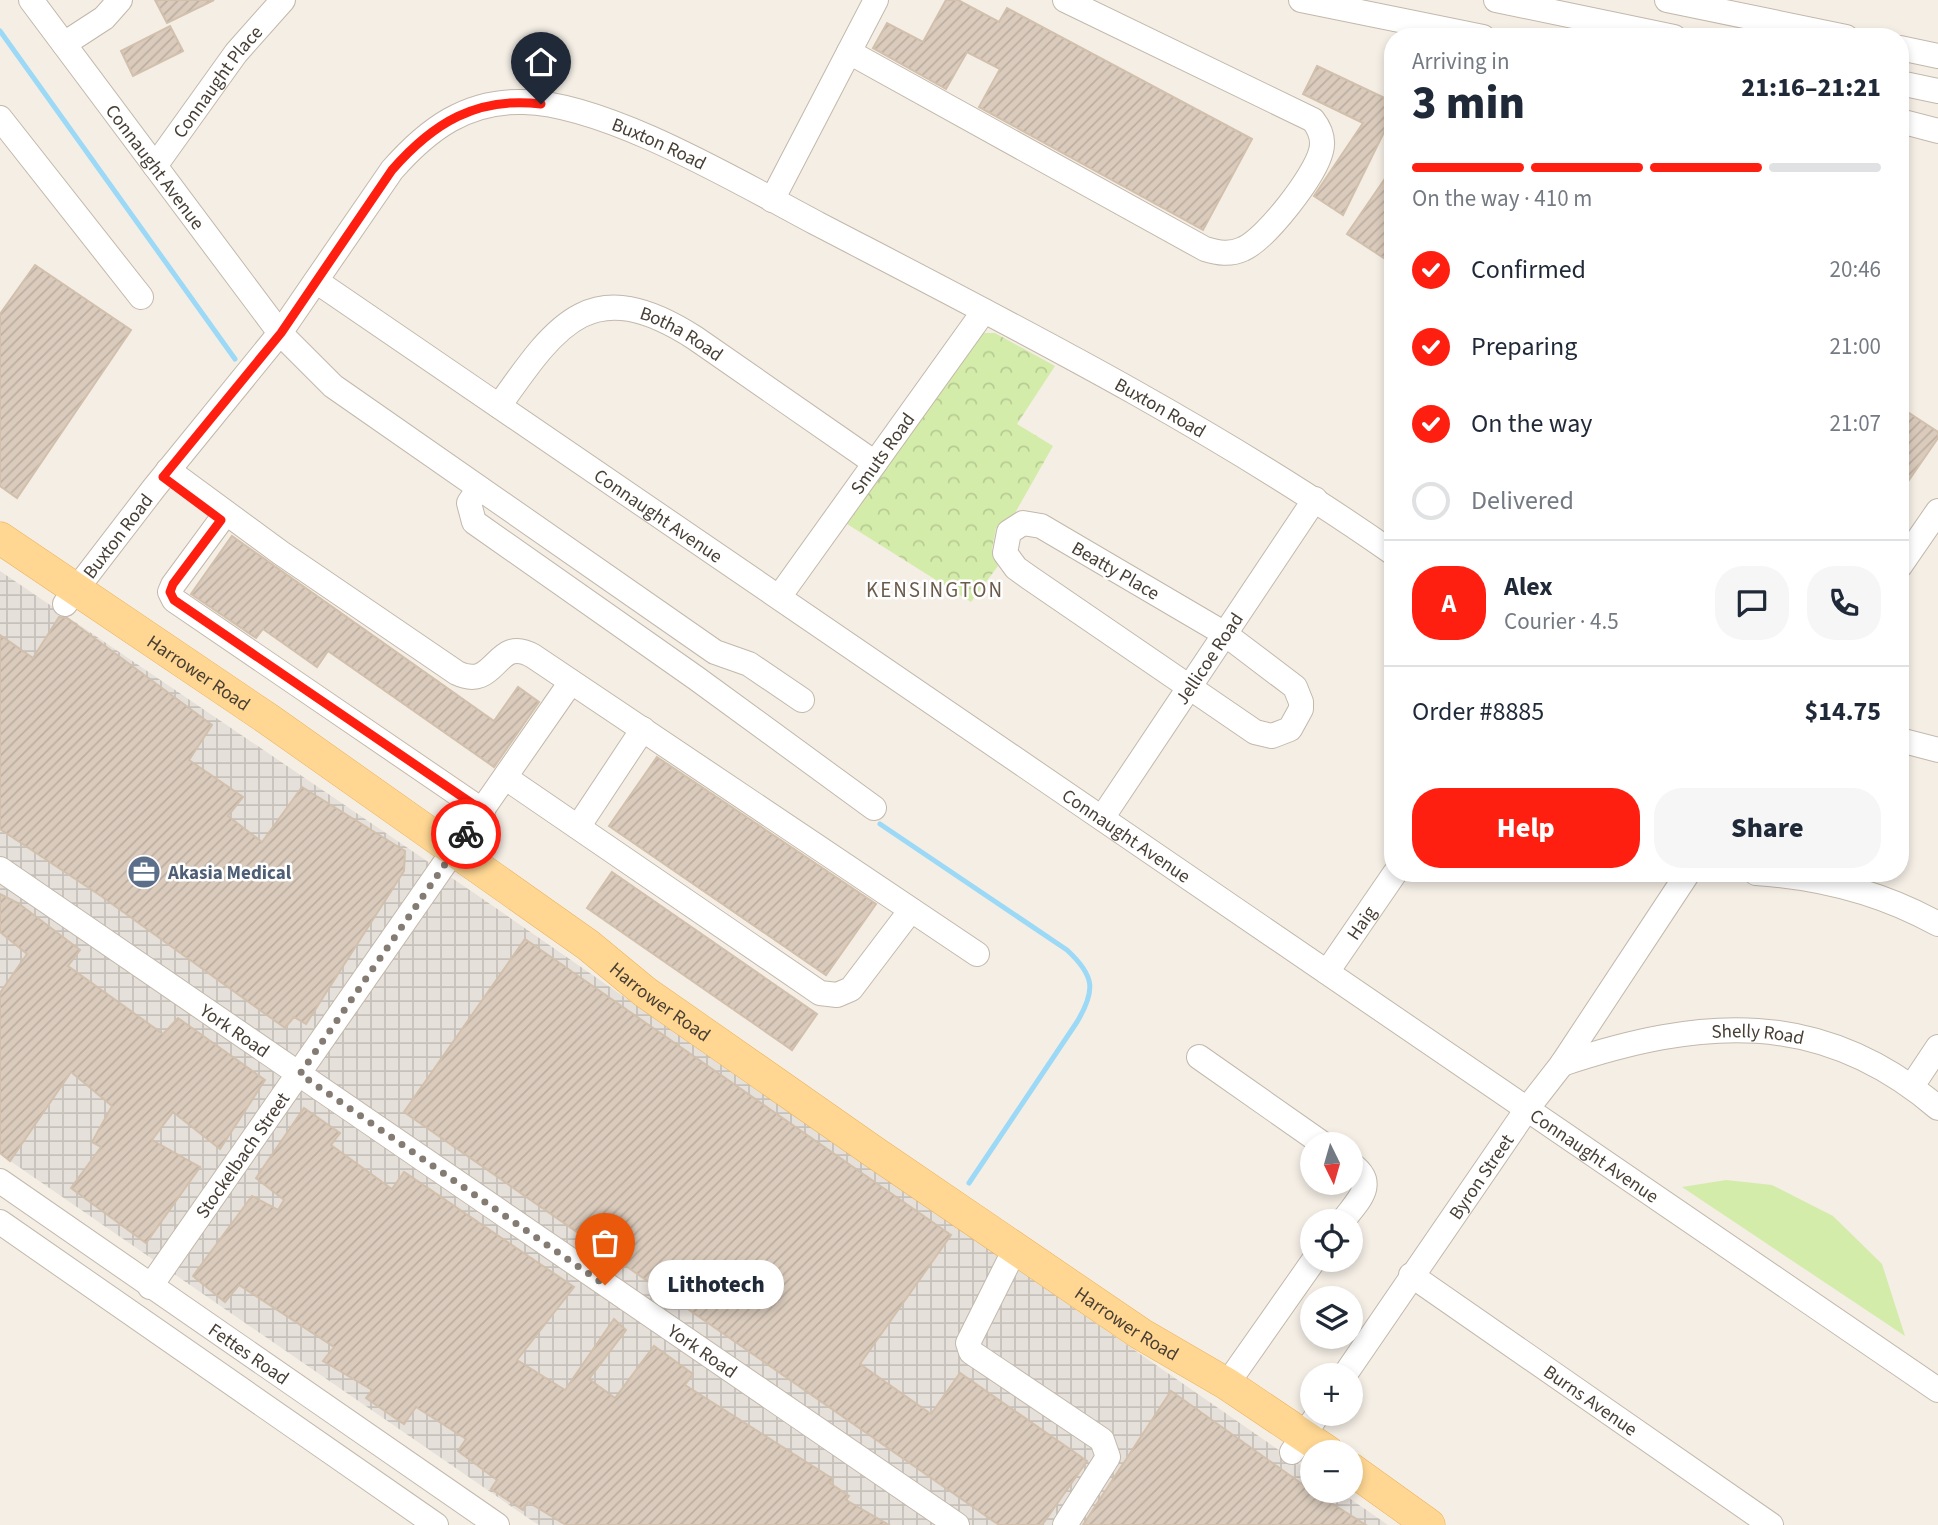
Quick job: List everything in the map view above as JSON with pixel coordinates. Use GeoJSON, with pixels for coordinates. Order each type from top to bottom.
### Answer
{"type":"FeatureCollection","features":[{"type":"Feature","properties":{"kind":"main road","name":"Harrower Road"},"geometry":{"type":"LineString","coordinates":[[0,538],[70,597]]}},
{"type":"Feature","properties":{"kind":"main road","name":"Harrower Road"},"geometry":{"type":"LineString","coordinates":[[0,559],[70,597],[268,719],[449,858],[1009,1261],[1304,1440]]}},
{"type":"Feature","properties":{"kind":"main road","name":"Harrower Road"},"geometry":{"type":"LineString","coordinates":[[449,858],[588,945],[645,992],[874,1152],[1141,1334],[1227,1384],[1305,1440]]}},
{"type":"Feature","properties":{"kind":"main road"},"geometry":{"type":"LineString","coordinates":[[1363,1478],[1429,1525]]}},
{"type":"Feature","properties":{"kind":"main road"},"geometry":{"type":"LineString","coordinates":[[1363,1500],[1399,1525]]}},
{"type":"Feature","properties":{"kind":"street","name":"Connaught Avenue"},"geometry":{"type":"LineString","coordinates":[[31,0],[281,333],[333,386],[715,652],[749,664],[802,700]]}},
{"type":"Feature","properties":{"kind":"street"},"geometry":{"type":"LineString","coordinates":[[64,44],[104,18],[119,0]]}},
{"type":"Feature","properties":{"kind":"street","name":"Connaught Place"},"geometry":{"type":"LineString","coordinates":[[155,166],[236,53],[283,0]]}},
{"type":"Feature","properties":{"kind":"street"},"geometry":{"type":"LineString","coordinates":[[772,200],[876,0]]}},
{"type":"Feature","properties":{"kind":"street"},"geometry":{"type":"LineString","coordinates":[[849,51],[1205,249],[1234,252],[1256,242],[1278,220],[1318,160],[1322,140],[1313,120],[1065,0]]}},
{"type":"Feature","properties":{"kind":"street"},"geometry":{"type":"LineString","coordinates":[[1301,0],[1439,28]]}},
{"type":"Feature","properties":{"kind":"street"},"geometry":{"type":"LineString","coordinates":[[1496,0],[1631,28]]}},
{"type":"Feature","properties":{"kind":"street"},"geometry":{"type":"LineString","coordinates":[[1667,0],[1802,28]]}},
{"type":"Feature","properties":{"kind":"street"},"geometry":{"type":"LineString","coordinates":[[1909,50],[1938,55]]}},
{"type":"Feature","properties":{"kind":"street"},"geometry":{"type":"LineString","coordinates":[[1909,85],[1938,92]]}},
{"type":"Feature","properties":{"kind":"street","name":"Buxton Road"},"geometry":{"type":"LineString","coordinates":[[70,597],[281,333],[392,170],[411,149],[428,133],[450,119],[485,106],[525,102],[557,106],[590,115],[665,146],[772,200],[1200,428],[1315,499],[1384,547]]}},
{"type":"Feature","properties":{"kind":"street"},"geometry":{"type":"LineString","coordinates":[[0,118],[141,297]]}},
{"type":"Feature","properties":{"kind":"street"},"geometry":{"type":"LineString","coordinates":[[1909,123],[1938,131]]}},
{"type":"Feature","properties":{"kind":"street","name":"Connaught Avenue"},"geometry":{"type":"LineString","coordinates":[[316,281],[1938,1390]]}},
{"type":"Feature","properties":{"kind":"street","name":"Botha Road"},"geometry":{"type":"LineString","coordinates":[[499,406],[527,366],[561,327],[596,308],[633,308],[652,313],[686,332],[875,463]]}},
{"type":"Feature","properties":{"kind":"street","name":"Smuts Road"},"geometry":{"type":"LineString","coordinates":[[779,597],[984,311]]}},
{"type":"Feature","properties":{"kind":"street"},"geometry":{"type":"LineString","coordinates":[[166,474],[224,517],[467,678],[478,678],[490,671],[512,649],[522,649],[977,954]]}},
{"type":"Feature","properties":{"kind":"street"},"geometry":{"type":"LineString","coordinates":[[479,488],[469,503],[474,522],[696,678],[874,808]]}},
{"type":"Feature","properties":{"kind":"street","name":"Jellicoe Road"},"geometry":{"type":"LineString","coordinates":[[1102,818],[1191,689],[1315,499]]}},
{"type":"Feature","properties":{"kind":"street"},"geometry":{"type":"LineString","coordinates":[[224,517],[173,584],[170,592],[174,600],[483,811]]}},
{"type":"Feature","properties":{"kind":"street"},"geometry":{"type":"LineString","coordinates":[[1909,555],[1935,522]]}},
{"type":"Feature","properties":{"kind":"street","name":"Beatty Place"},"geometry":{"type":"LineString","coordinates":[[1023,523],[1041,526],[1225,634],[1295,687],[1301,702],[1297,719],[1281,734],[1262,735],[1016,568],[1005,553],[1009,532],[1023,523]]}},
{"type":"Feature","properties":{"kind":"street"},"geometry":{"type":"LineString","coordinates":[[696,678],[715,652]]}},
{"type":"Feature","properties":{"kind":"street","name":"Stockelbach Street"},"geometry":{"type":"LineString","coordinates":[[150,1287],[571,682]]}},
{"type":"Feature","properties":{"kind":"street"},"geometry":{"type":"LineString","coordinates":[[578,827],[643,729]]}},
{"type":"Feature","properties":{"kind":"street"},"geometry":{"type":"LineString","coordinates":[[1909,742],[1938,750]]}},
{"type":"Feature","properties":{"kind":"street"},"geometry":{"type":"LineString","coordinates":[[506,778],[820,993],[838,995],[851,989],[911,910]]}},
{"type":"Feature","properties":{"kind":"street","name":"York Road"},"geometry":{"type":"LineString","coordinates":[[0,869],[957,1525]]}},
{"type":"Feature","properties":{"kind":"street","name":"Haig"},"geometry":{"type":"LineString","coordinates":[[1327,972],[1389,882]]}},
{"type":"Feature","properties":{"kind":"street","name":"Byron Street"},"geometry":{"type":"LineString","coordinates":[[1353,1363],[1527,1109],[1562,1064],[1682,882]]}},
{"type":"Feature","properties":{"kind":"street"},"geometry":{"type":"LineString","coordinates":[[1829,882],[1877,896],[1938,924]]}},
{"type":"Feature","properties":{"kind":"street","name":"Shelly Road"},"geometry":{"type":"LineString","coordinates":[[1562,1064],[1619,1045],[1676,1032],[1754,1030],[1786,1033],[1839,1049],[1912,1086],[1938,1108]]}},
{"type":"Feature","properties":{"kind":"street"},"geometry":{"type":"LineString","coordinates":[[1912,1086],[1938,1047]]}},
{"type":"Feature","properties":{"kind":"street"},"geometry":{"type":"LineString","coordinates":[[1199,1057],[1306,1132]]}},
{"type":"Feature","properties":{"kind":"street"},"geometry":{"type":"LineString","coordinates":[[1363,1172],[1366,1182],[1363,1193]]}},
{"type":"Feature","properties":{"kind":"street","name":"Fettes Road"},"geometry":{"type":"LineString","coordinates":[[0,1181],[496,1525]]}},
{"type":"Feature","properties":{"kind":"street"},"geometry":{"type":"LineString","coordinates":[[0,1199],[468,1525]]}},
{"type":"Feature","properties":{"kind":"street"},"geometry":{"type":"LineString","coordinates":[[0,1222],[436,1525]]}},
{"type":"Feature","properties":{"kind":"street"},"geometry":{"type":"LineString","coordinates":[[0,1238],[197,1380],[408,1525]]}},
{"type":"Feature","properties":{"kind":"street"},"geometry":{"type":"LineString","coordinates":[[1009,1261],[968,1343],[971,1352],[1102,1440],[1107,1449],[1108,1457],[1065,1525]]}},
{"type":"Feature","properties":{"kind":"street"},"geometry":{"type":"LineString","coordinates":[[1227,1384],[1306,1272]]}},
{"type":"Feature","properties":{"kind":"street","name":"Burns Avenue"},"geometry":{"type":"LineString","coordinates":[[1411,1275],[1772,1525]]}},
{"type":"Feature","properties":{"kind":"shaded area"},"geometry":{"type":"Polygon","coordinates":[[[0,571],[477,895],[1300,1465],[1300,1503],[1356,1503],[1388,1525],[539,1525],[0,1154],[0,571]]]}},
{"type":"Feature","properties":{"kind":"green space"},"geometry":{"type":"Polygon","coordinates":[[[979,333],[995,333],[1055,366],[1017,424],[1053,446],[1015,513],[996,528],[992,549],[998,566],[971,602],[847,524],[979,333]]]}},
{"type":"Feature","properties":{"kind":"green space"},"geometry":{"type":"Polygon","coordinates":[[[1726,1180],[1772,1185],[1833,1216],[1882,1264],[1905,1336],[1682,1187],[1726,1180]]]}},
{"type":"Feature","properties":{"kind":"building"},"geometry":{"type":"Polygon","coordinates":[[[155,0],[214,0],[167,23],[155,0]]]}},
{"type":"Feature","properties":{"kind":"building"},"geometry":{"type":"Polygon","coordinates":[[[946,0],[958,0],[999,22],[1007,8],[1252,139],[1203,230],[979,107],[1000,69],[967,52],[946,89],[873,48],[887,23],[923,42],[946,0]]]}},
{"type":"Feature","properties":{"kind":"building"},"geometry":{"type":"Polygon","coordinates":[[[170,26],[183,51],[133,76],[121,51],[170,26]]]}},
{"type":"Feature","properties":{"kind":"building"},"geometry":{"type":"Polygon","coordinates":[[[1317,66],[1384,98],[1384,132],[1343,215],[1314,196],[1363,123],[1303,94],[1317,66]]]}},
{"type":"Feature","properties":{"kind":"building"},"geometry":{"type":"Polygon","coordinates":[[[1384,180],[1384,258],[1347,234],[1384,180]]]}},
{"type":"Feature","properties":{"kind":"building"},"geometry":{"type":"Polygon","coordinates":[[[35,265],[131,330],[17,498],[0,486],[0,314],[35,265]]]}},
{"type":"Feature","properties":{"kind":"building"},"geometry":{"type":"Polygon","coordinates":[[[1909,413],[1938,432],[1938,438],[1909,480],[1909,413]]]}},
{"type":"Feature","properties":{"kind":"building"},"geometry":{"type":"Polygon","coordinates":[[[232,536],[494,721],[518,687],[539,702],[494,767],[328,651],[317,667],[263,629],[256,638],[191,594],[232,536]]]}},
{"type":"Feature","properties":{"kind":"building"},"geometry":{"type":"Polygon","coordinates":[[[59,617],[67,618],[212,725],[189,760],[243,797],[228,816],[262,842],[302,787],[405,851],[404,871],[306,1024],[294,1017],[285,1028],[101,896],[0,829],[0,635],[33,658],[59,617]]]}},
{"type":"Feature","properties":{"kind":"building"},"geometry":{"type":"Polygon","coordinates":[[[657,757],[876,904],[826,975],[609,826],[657,757]]]}},
{"type":"Feature","properties":{"kind":"building"},"geometry":{"type":"Polygon","coordinates":[[[612,872],[817,1014],[792,1050],[587,908],[612,872]]]}},
{"type":"Feature","properties":{"kind":"building"},"geometry":{"type":"Polygon","coordinates":[[[0,894],[18,903],[80,950],[68,966],[163,1034],[178,1018],[265,1080],[220,1149],[173,1112],[152,1140],[200,1167],[146,1243],[71,1188],[101,1147],[92,1142],[112,1106],[71,1072],[10,1161],[0,1153],[0,993],[27,954],[0,932],[0,894]]]}},
{"type":"Feature","properties":{"kind":"building"},"geometry":{"type":"Polygon","coordinates":[[[525,939],[951,1235],[860,1364],[931,1414],[960,1373],[1087,1461],[1042,1525],[999,1525],[404,1112],[525,939]]]}},
{"type":"Feature","properties":{"kind":"building"},"geometry":{"type":"Polygon","coordinates":[[[304,1108],[340,1133],[331,1145],[392,1189],[404,1172],[574,1287],[517,1360],[565,1390],[614,1319],[626,1330],[589,1379],[615,1398],[654,1346],[693,1374],[685,1385],[833,1479],[830,1483],[849,1496],[846,1500],[889,1525],[566,1525],[528,1502],[523,1510],[491,1489],[497,1480],[458,1451],[466,1439],[416,1407],[404,1424],[366,1398],[372,1390],[323,1361],[334,1347],[239,1285],[225,1302],[193,1276],[252,1196],[278,1210],[284,1200],[256,1178],[304,1108]]]}},
{"type":"Feature","properties":{"kind":"building"},"geometry":{"type":"Polygon","coordinates":[[[1171,1391],[1300,1482],[1300,1503],[1331,1503],[1366,1525],[1083,1525],[1171,1391]]]}},
{"type":"Feature","properties":{"kind":"waterway"},"geometry":{"type":"LineString","coordinates":[[0,31],[235,359]]}},
{"type":"Feature","properties":{"kind":"waterway"},"geometry":{"type":"LineString","coordinates":[[880,824],[1067,950],[1083,968],[1090,984],[1087,1001],[1077,1022],[969,1183]]}},
{"type":"Feature","properties":{"kind":"way so far"},"geometry":{"type":"LineString","coordinates":[[466,834],[300,1074],[605,1285]]}},
{"type":"Feature","properties":{"kind":"place","name":"Akasia Medical"},"geometry":{"type":"Point","coordinates":[144,872]}},
{"type":"Feature","properties":{"kind":"place","name":"Lithotech"},"geometry":{"type":"Point","coordinates":[605,1285]}},
{"type":"Feature","properties":{"kind":"district","name":"KENSINGTON"},"geometry":{"type":"Point","coordinates":[935,590]}},
{"type":"Feature","properties":{"kind":"route"},"geometry":{"type":"LineString","coordinates":[[466,834],[483,811],[174,600],[170,592],[173,584],[221,520],[163,477],[281,333],[392,170],[411,149],[428,133],[450,119],[485,106],[525,102],[541,104]]}}]}
